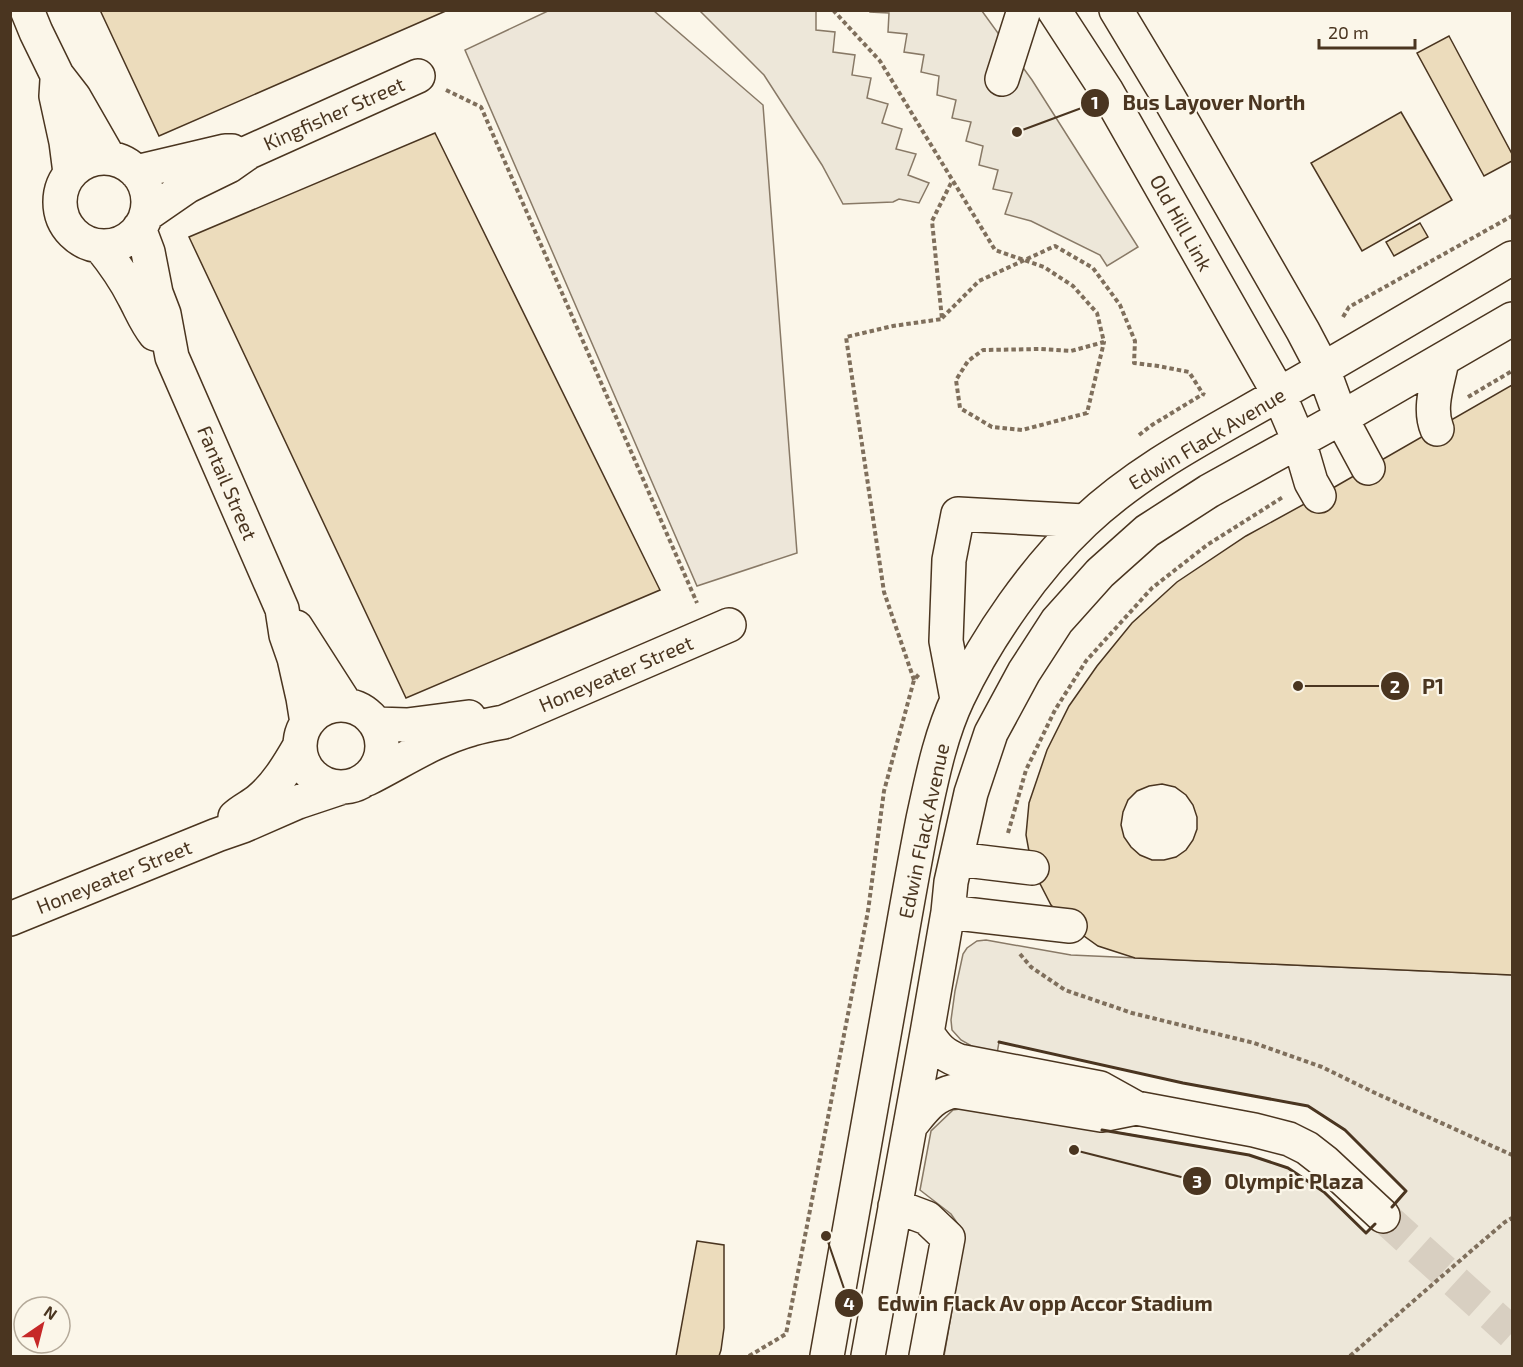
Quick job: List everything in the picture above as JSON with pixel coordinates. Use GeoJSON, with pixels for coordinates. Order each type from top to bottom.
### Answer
{"type":"FeatureCollection","features":[{"type":"Feature","properties":{"kind":"street"},"geometry":{"type":"LineString","coordinates":[[27,10],[57,75],[122,165],[144,184],[148,199],[143,221],[129,238],[115,244],[100,246],[75,236],[65,225],[60,212],[59,198],[63,184],[70,173],[81,164],[94,158],[122,165]]}},
{"type":"Feature","properties":{"kind":"street"},"geometry":{"type":"LineString","coordinates":[[1002,79],[1024,10]]}},
{"type":"Feature","properties":{"kind":"street","name":"Old Hill Link"},"geometry":{"type":"LineString","coordinates":[[1054,10],[1106,90],[1279,394],[1299,441],[1315,489]]}},
{"type":"Feature","properties":{"kind":"street"},"geometry":{"type":"LineString","coordinates":[[1116,10],[1170,98],[1303,331],[1323,369],[1341,418],[1368,468]]}},
{"type":"Feature","properties":{"kind":"street"},"geometry":{"type":"LineString","coordinates":[[57,75],[56,96],[70,173]]}},
{"type":"Feature","properties":{"kind":"street","name":"Kingfisher Street"},"geometry":{"type":"LineString","coordinates":[[143,221],[188,186],[229,166],[249,152],[418,76]]}},
{"type":"Feature","properties":{"kind":"street","name":"Kingfisher Street"},"geometry":{"type":"LineString","coordinates":[[122,165],[225,151],[249,152]]}},
{"type":"Feature","properties":{"kind":"street","name":"Fantail Street"},"geometry":{"type":"LineString","coordinates":[[143,221],[156,293],[164,314],[172,357],[282,609],[302,635],[346,705]]}},
{"type":"Feature","properties":{"kind":"street","name":"Fantail Street"},"geometry":{"type":"LineString","coordinates":[[100,246],[121,273],[147,324],[172,357]]}},
{"type":"Feature","properties":{"kind":"street","name":"Edwin Flack Avenue"},"geometry":{"type":"LineString","coordinates":[[828,1356],[912,874],[933,770],[957,699],[996,632],[1029,583],[1057,550],[1084,521],[1117,494],[1166,459],[1215,429],[1323,369],[1512,258]]}},
{"type":"Feature","properties":{"kind":"street","name":"Edwin Flack Avenue"},"geometry":{"type":"LineString","coordinates":[[868,1356],[952,885],[971,793],[991,733],[1024,672],[1057,621],[1100,573],[1147,531],[1209,491],[1442,361],[1512,319]]}},
{"type":"Feature","properties":{"kind":"street"},"geometry":{"type":"LineString","coordinates":[[1435,418],[1442,361]]}},
{"type":"Feature","properties":{"kind":"street"},"geometry":{"type":"LineString","coordinates":[[957,699],[946,640],[949,560],[958,514],[1084,521]]}},
{"type":"Feature","properties":{"kind":"street","name":"Fantail Street"},"geometry":{"type":"LineString","coordinates":[[282,609],[286,635],[303,698],[303,735]]}},
{"type":"Feature","properties":{"kind":"street","name":"Honeyeater Street"},"geometry":{"type":"LineString","coordinates":[[10,919],[298,802],[354,783],[454,735],[504,722],[729,625]]}},
{"type":"Feature","properties":{"kind":"street"},"geometry":{"type":"LineString","coordinates":[[346,705],[363,711],[376,724],[383,747],[381,759],[375,770],[354,783],[328,786],[316,780],[307,771],[301,759],[303,735],[314,714],[324,708],[346,705]]}},
{"type":"Feature","properties":{"kind":"street"},"geometry":{"type":"LineString","coordinates":[[376,724],[407,725],[470,717],[504,722]]}},
{"type":"Feature","properties":{"kind":"street","name":"Honeyeater Street"},"geometry":{"type":"LineString","coordinates":[[217,835],[239,813],[269,791],[284,771],[303,735]]}},
{"type":"Feature","properties":{"kind":"street"},"geometry":{"type":"LineString","coordinates":[[952,885],[1017,866]]}},
{"type":"Feature","properties":{"kind":"street"},"geometry":{"type":"LineString","coordinates":[[912,874],[952,885],[990,917],[1070,926]]}},
{"type":"Feature","properties":{"kind":"street"},"geometry":{"type":"LineString","coordinates":[[927,1033],[936,1047],[947,1056],[959,1061],[1100,1088],[1136,1107],[1289,1139],[1325,1161],[1383,1216]]}},
{"type":"Feature","properties":{"kind":"street"},"geometry":{"type":"LineString","coordinates":[[910,1126],[941,1094],[954,1091],[1101,1115],[1136,1107]]}},
{"type":"Feature","properties":{"kind":"street"},"geometry":{"type":"LineString","coordinates":[[895,1206],[927,1218],[948,1238],[926,1356]]}},
{"type":"Feature","properties":{"kind":"path"},"geometry":{"type":"LineString","coordinates":[[833,10],[880,61],[995,250],[1044,267],[1073,286],[1097,312],[1104,342],[1087,413],[1022,430],[992,427],[960,408],[956,380],[968,361],[983,350],[1071,351],[1104,342]]}},
{"type":"Feature","properties":{"kind":"path"},"geometry":{"type":"LineString","coordinates":[[418,76],[481,107],[696,603],[729,625]]}},
{"type":"Feature","properties":{"kind":"path"},"geometry":{"type":"LineString","coordinates":[[942,319],[932,222],[953,181]]}},
{"type":"Feature","properties":{"kind":"path"},"geometry":{"type":"LineString","coordinates":[[1343,317],[1349,307],[1512,216]]}},
{"type":"Feature","properties":{"kind":"path"},"geometry":{"type":"LineString","coordinates":[[914,680],[884,592],[846,337],[893,326],[942,319],[979,281],[1055,246],[1093,268],[1120,305],[1135,341],[1134,363],[1189,372],[1203,394],[1211,396]]}},
{"type":"Feature","properties":{"kind":"path"},"geometry":{"type":"LineString","coordinates":[[1435,418],[1512,371]]}},
{"type":"Feature","properties":{"kind":"path"},"geometry":{"type":"LineString","coordinates":[[1017,866],[1008,834],[1026,770],[1055,710],[1086,662],[1152,588],[1207,545],[1280,499],[1315,489]]}},
{"type":"Feature","properties":{"kind":"path"},"geometry":{"type":"LineString","coordinates":[[990,917],[1031,967],[1065,990],[1132,1013],[1254,1042],[1322,1067],[1512,1155]]}},
{"type":"Feature","properties":{"kind":"path"},"geometry":{"type":"LineString","coordinates":[[1350,1356],[1462,1258],[1512,1218]]}},
{"type":"Feature","properties":{"kind":"shaded area"},"geometry":{"type":"Polygon","coordinates":[[[550,10],[654,11],[763,105],[797,553],[697,586],[465,50],[550,10]]]}},
{"type":"Feature","properties":{"kind":"shaded area"},"geometry":{"type":"Polygon","coordinates":[[[870,10],[982,11],[1032,80],[1138,247],[1107,266],[1100,255],[1031,221],[1005,214],[1012,193],[993,189],[998,170],[979,165],[983,146],[966,141],[971,122],[952,118],[956,100],[937,95],[939,76],[921,72],[924,55],[904,52],[907,34],[888,32],[889,13],[870,12],[870,10]]]}},
{"type":"Feature","properties":{"kind":"shaded area"},"geometry":{"type":"Polygon","coordinates":[[[700,11],[816,11],[816,30],[835,32],[833,52],[855,55],[852,75],[871,78],[867,98],[888,104],[882,123],[902,129],[896,149],[916,154],[908,175],[929,183],[919,203],[899,199],[893,202],[843,204],[822,165],[764,75],[700,11]]]}},
{"type":"Feature","properties":{"kind":"shaded area"},"geometry":{"type":"Polygon","coordinates":[[[986,940],[1071,955],[1512,975],[1512,1356],[944,1356],[962,1252],[961,1235],[958,1224],[951,1214],[920,1190],[931,1131],[953,1110],[995,1104],[994,1111],[1249,1155],[1288,1168],[1324,1192],[1366,1233],[1406,1191],[1345,1130],[1308,1106],[1183,1083],[999,1042],[996,1060],[961,1040],[952,1030],[951,1020],[963,954],[977,941],[986,940]]]}},
{"type":"Feature","properties":{"kind":"building"},"geometry":{"type":"Polygon","coordinates":[[[100,10],[448,10],[159,136],[100,10]]]}},
{"type":"Feature","properties":{"kind":"building"},"geometry":{"type":"Polygon","coordinates":[[[1449,36],[1512,154],[1512,161],[1484,176],[1417,53],[1449,36]]]}},
{"type":"Feature","properties":{"kind":"building"},"geometry":{"type":"Polygon","coordinates":[[[1401,112],[1452,200],[1362,251],[1311,163],[1401,112]]]}},
{"type":"Feature","properties":{"kind":"building"},"geometry":{"type":"Polygon","coordinates":[[[435,133],[660,590],[406,698],[189,237],[435,133]]]}},
{"type":"Feature","properties":{"kind":"building"},"geometry":{"type":"Polygon","coordinates":[[[1420,223],[1428,237],[1394,256],[1386,242],[1420,223]]]}},
{"type":"Feature","properties":{"kind":"building"},"geometry":{"type":"Polygon","coordinates":[[[1512,385],[1512,975],[1135,958],[1098,946],[1070,926],[1051,905],[1032,868],[1026,835],[1029,803],[1047,750],[1069,706],[1097,666],[1132,623],[1177,582],[1246,536],[1512,385]],[[1162,784],[1137,791],[1128,800],[1123,812],[1121,825],[1124,837],[1140,855],[1152,860],[1176,857],[1186,850],[1197,829],[1197,817],[1193,805],[1186,795],[1175,787],[1162,784]]]}},
{"type":"Feature","properties":{"kind":"building"},"geometry":{"type":"Polygon","coordinates":[[[697,1241],[724,1245],[724,1328],[719,1356],[676,1356],[697,1241]]]}},
{"type":"Feature","properties":{"kind":"tunnel"},"geometry":{"type":"LineString","coordinates":[[1383,1216],[1512,1333]]}},
{"type":"Feature","properties":{"kind":"wall"},"geometry":{"type":"LineString","coordinates":[[999,1042],[1183,1083],[1308,1106],[1345,1130],[1406,1191],[1392,1207]]}},
{"type":"Feature","properties":{"kind":"wall"},"geometry":{"type":"LineString","coordinates":[[1102,1130],[1249,1155],[1288,1168],[1324,1192],[1366,1233],[1375,1224]]}},
{"type":"Feature","properties":{"kind":"place","name":"Bus Layover North"},"geometry":{"type":"Point","coordinates":[1017,132]}},
{"type":"Feature","properties":{"kind":"place","name":"P1"},"geometry":{"type":"Point","coordinates":[1298,686]}},
{"type":"Feature","properties":{"kind":"place","name":"Olympic Plaza"},"geometry":{"type":"Point","coordinates":[1074,1150]}},
{"type":"Feature","properties":{"kind":"place","name":"Edwin Flack Av opp Accor Stadium"},"geometry":{"type":"Point","coordinates":[826,1236]}}]}
